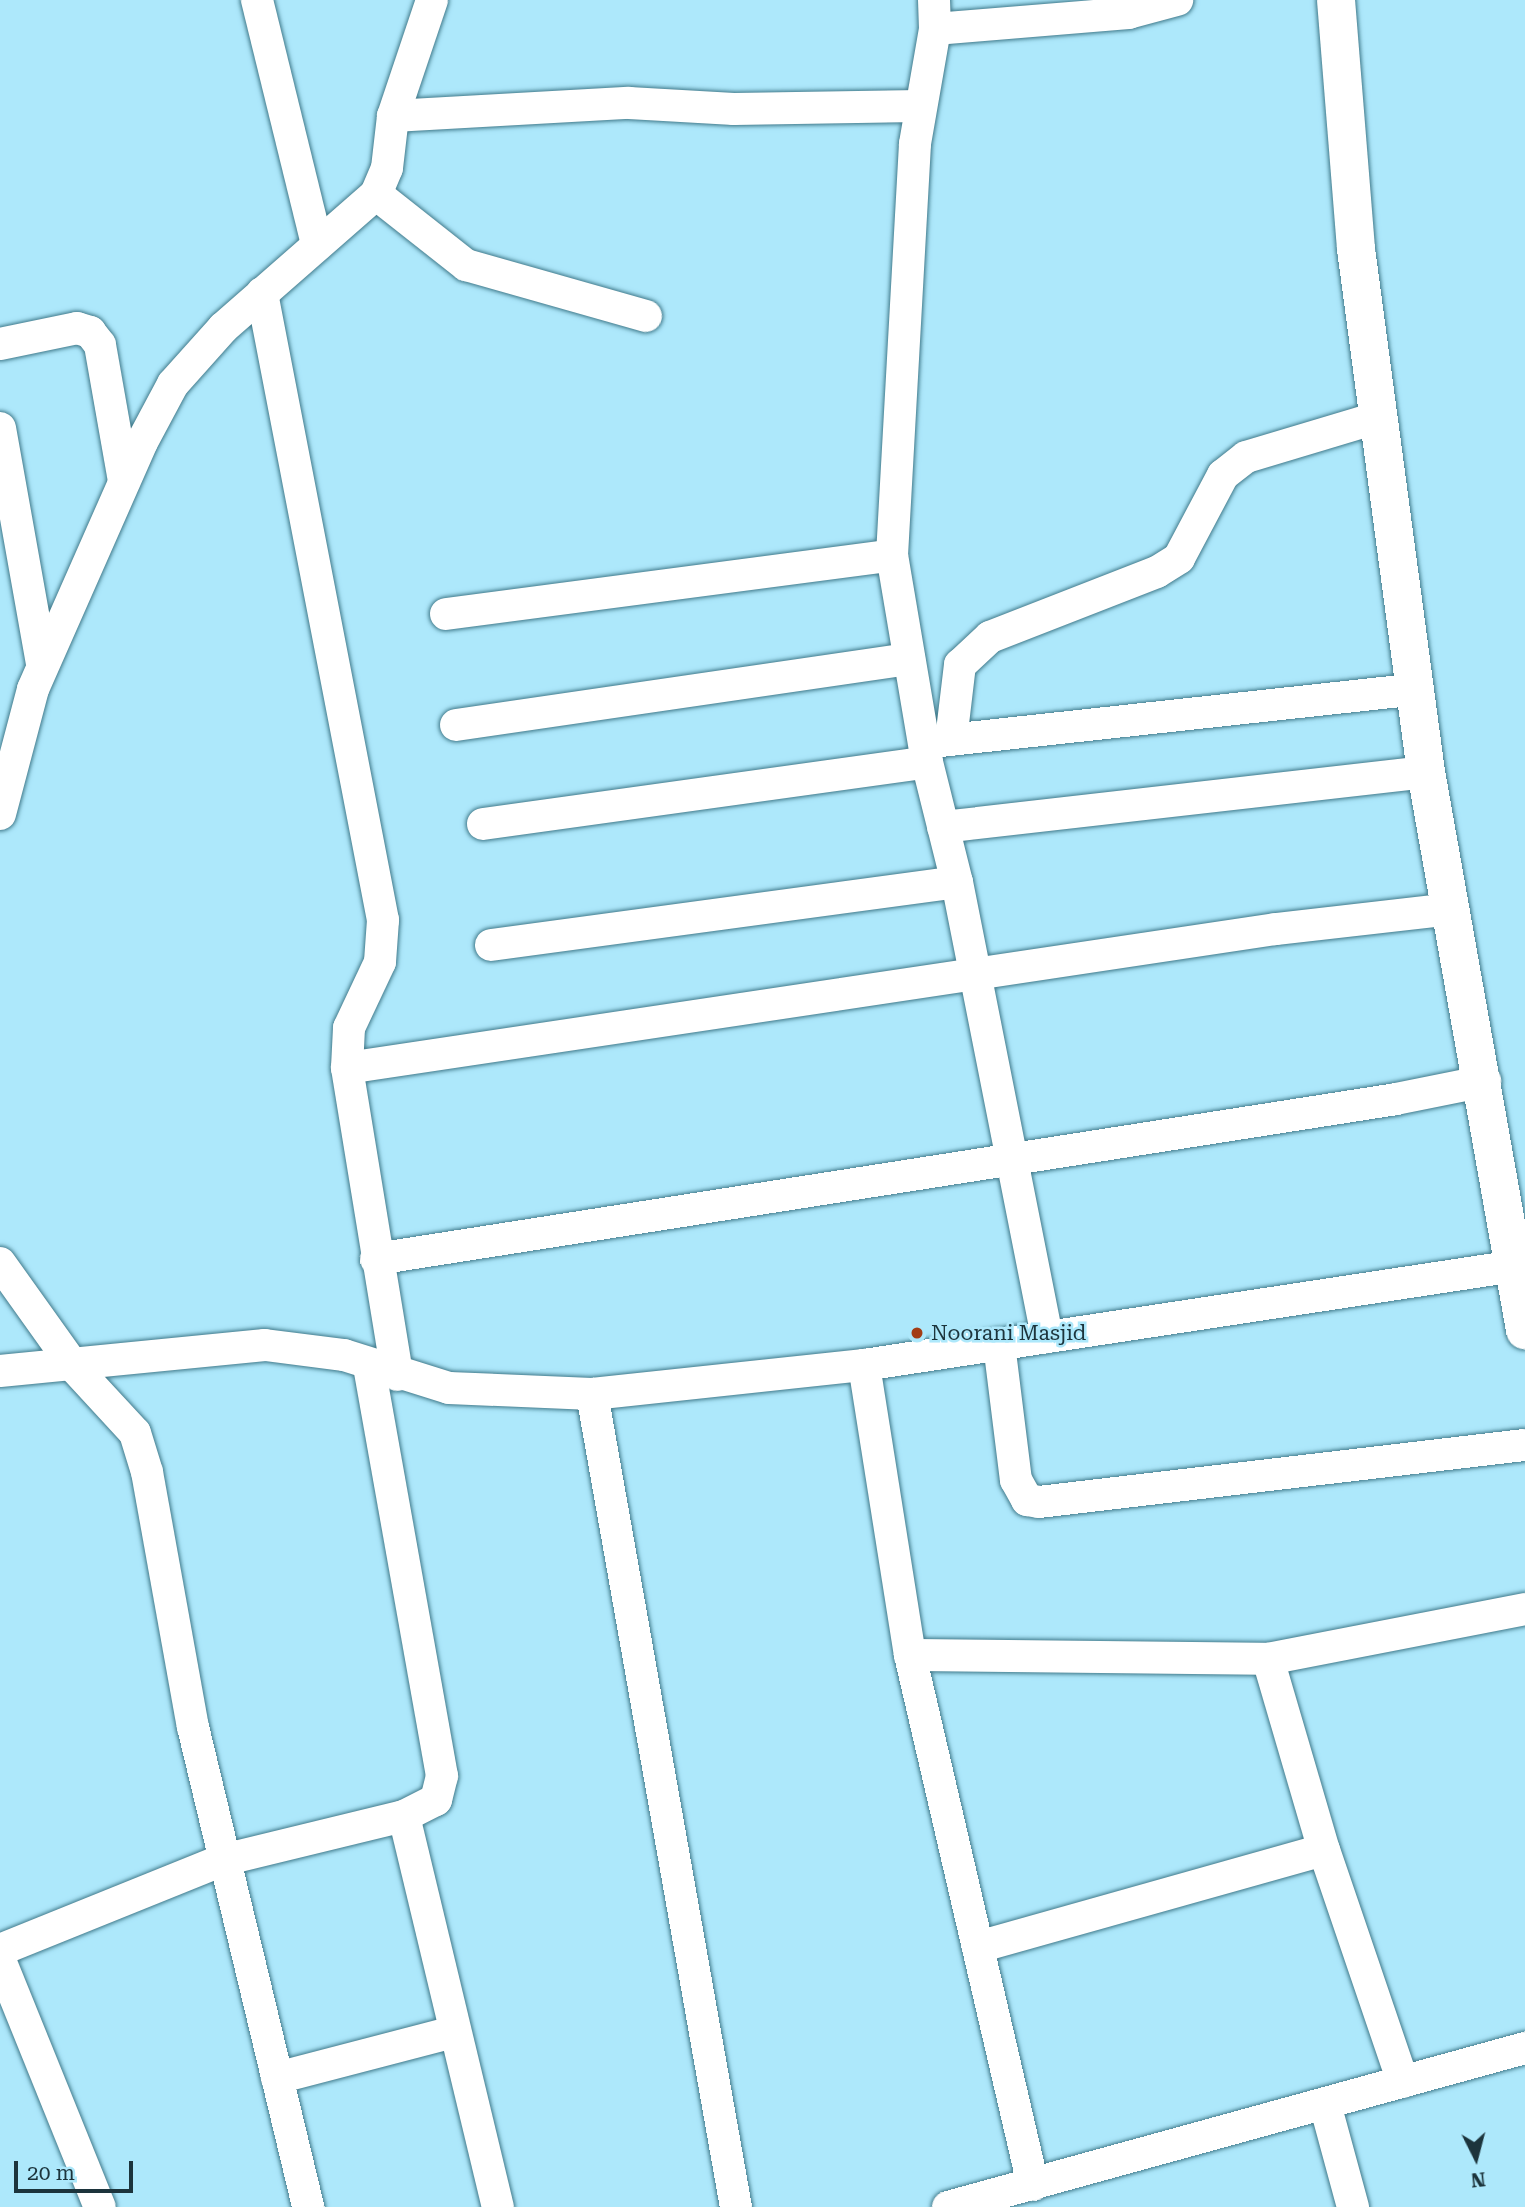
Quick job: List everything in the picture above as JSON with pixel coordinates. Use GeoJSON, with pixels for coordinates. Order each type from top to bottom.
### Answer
{"type":"FeatureCollection","features":[{"type":"Feature","properties":{"kind":"street"},"geometry":{"type":"LineString","coordinates":[[257,0],[317,245]]}},
{"type":"Feature","properties":{"kind":"street"},"geometry":{"type":"LineString","coordinates":[[0,814],[12,750],[42,664],[124,481],[173,384],[262,293],[317,245],[346,226],[376,194],[387,169],[393,116],[432,0]]}},
{"type":"Feature","properties":{"kind":"street"},"geometry":{"type":"LineString","coordinates":[[1047,1337],[976,974],[943,827],[934,748],[909,659],[892,555],[921,106],[935,14],[1128,13],[1177,0]]}},
{"type":"Feature","properties":{"kind":"street"},"geometry":{"type":"LineString","coordinates":[[1336,0],[1356,249],[1426,772],[1485,1081],[1525,1330]]}},
{"type":"Feature","properties":{"kind":"street"},"geometry":{"type":"LineString","coordinates":[[393,116],[629,103],[734,109],[921,106]]}},
{"type":"Feature","properties":{"kind":"street"},"geometry":{"type":"LineString","coordinates":[[376,194],[466,265],[646,316]]}},
{"type":"Feature","properties":{"kind":"street"},"geometry":{"type":"LineString","coordinates":[[0,1950],[223,1860],[404,1816],[436,1800],[442,1776],[383,1370],[376,1259],[347,1068],[349,1028],[380,962],[383,920],[262,293]]}},
{"type":"Feature","properties":{"kind":"street"},"geometry":{"type":"LineString","coordinates":[[0,344],[77,328],[90,332],[100,345],[124,481]]}},
{"type":"Feature","properties":{"kind":"street"},"geometry":{"type":"LineString","coordinates":[[934,748],[960,665],[990,637],[1157,572],[1179,558],[1223,475],[1246,457],[1379,417]]}},
{"type":"Feature","properties":{"kind":"street"},"geometry":{"type":"LineString","coordinates":[[0,428],[42,664]]}},
{"type":"Feature","properties":{"kind":"street"},"geometry":{"type":"LineString","coordinates":[[446,614],[892,555]]}},
{"type":"Feature","properties":{"kind":"street"},"geometry":{"type":"LineString","coordinates":[[456,725],[909,659]]}},
{"type":"Feature","properties":{"kind":"street"},"geometry":{"type":"LineString","coordinates":[[483,824],[934,748],[1417,689]]}},
{"type":"Feature","properties":{"kind":"street"},"geometry":{"type":"LineString","coordinates":[[943,827],[1426,772]]}},
{"type":"Feature","properties":{"kind":"street"},"geometry":{"type":"LineString","coordinates":[[491,945],[957,882]]}},
{"type":"Feature","properties":{"kind":"street"},"geometry":{"type":"LineString","coordinates":[[347,1068],[976,974],[1451,909]]}},
{"type":"Feature","properties":{"kind":"street"},"geometry":{"type":"LineString","coordinates":[[376,1259],[1013,1159],[1485,1081]]}},
{"type":"Feature","properties":{"kind":"street"},"geometry":{"type":"LineString","coordinates":[[0,1263],[75,1368],[135,1433],[147,1472],[193,1727],[308,2207]]}},
{"type":"Feature","properties":{"kind":"street"},"geometry":{"type":"LineString","coordinates":[[0,1371],[75,1368],[265,1345],[310,1348],[449,1388],[592,1394],[864,1365],[1515,1266]]}},
{"type":"Feature","properties":{"kind":"street"},"geometry":{"type":"LineString","coordinates":[[999,1344],[1016,1480],[1027,1500],[1039,1502],[1525,1445]]}},
{"type":"Feature","properties":{"kind":"street"},"geometry":{"type":"LineString","coordinates":[[864,1365],[911,1655],[1033,2185]]}},
{"type":"Feature","properties":{"kind":"street"},"geometry":{"type":"LineString","coordinates":[[592,1394],[736,2207]]}},
{"type":"Feature","properties":{"kind":"street"},"geometry":{"type":"LineString","coordinates":[[911,1655],[1268,1659],[1525,1609]]}},
{"type":"Feature","properties":{"kind":"street"},"geometry":{"type":"LineString","coordinates":[[1268,1659],[1324,1850],[1403,2082]]}},
{"type":"Feature","properties":{"kind":"street"},"geometry":{"type":"LineString","coordinates":[[404,1816],[498,2207]]}},
{"type":"Feature","properties":{"kind":"street"},"geometry":{"type":"LineString","coordinates":[[978,1947],[1324,1850]]}},
{"type":"Feature","properties":{"kind":"street"},"geometry":{"type":"LineString","coordinates":[[0,1960],[100,2207]]}},
{"type":"Feature","properties":{"kind":"street"},"geometry":{"type":"LineString","coordinates":[[277,2078],[454,2032]]}},
{"type":"Feature","properties":{"kind":"street"},"geometry":{"type":"LineString","coordinates":[[948,2207],[1525,2049]]}},
{"type":"Feature","properties":{"kind":"street"},"geometry":{"type":"LineString","coordinates":[[1325,2104],[1353,2207]]}},
{"type":"Feature","properties":{"kind":"place","name":"Noorani Masjid"},"geometry":{"type":"Point","coordinates":[917,1333]}}]}
